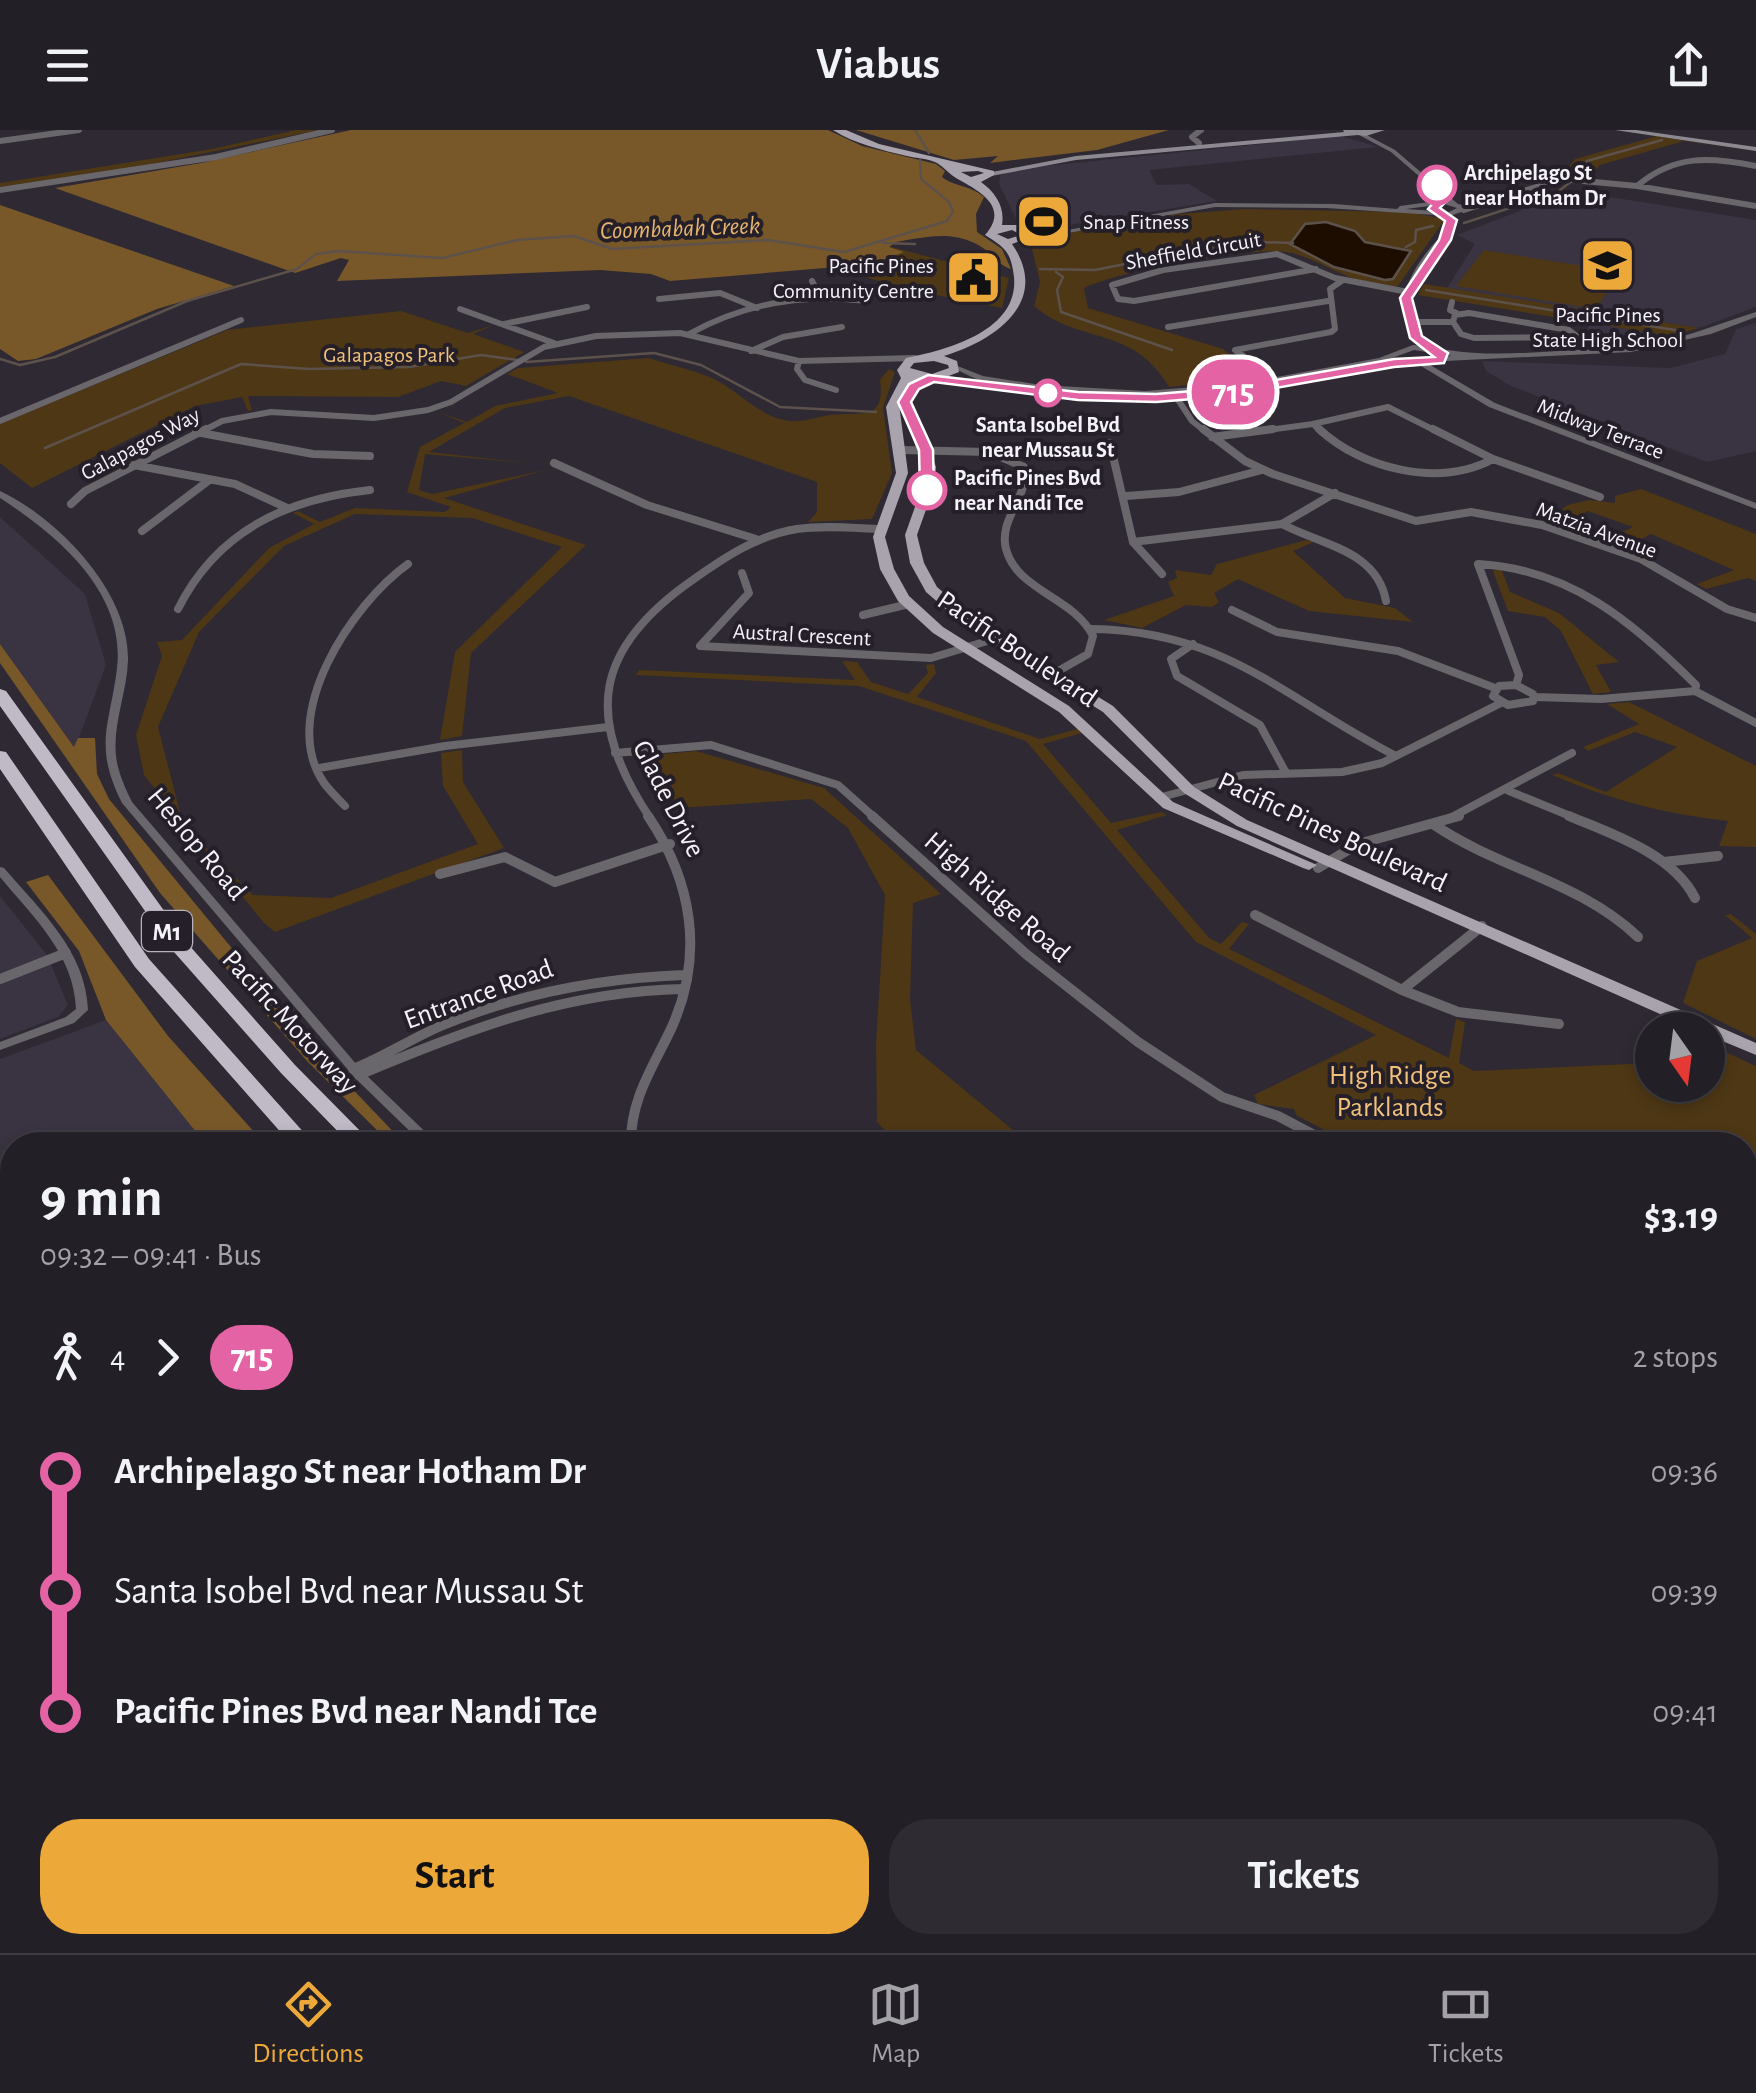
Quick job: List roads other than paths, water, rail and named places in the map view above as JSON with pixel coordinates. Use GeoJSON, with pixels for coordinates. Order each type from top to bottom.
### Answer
{"type":"FeatureCollection","features":[{"type":"Feature","properties":{"kind":"highway","name":"Pacific Motorway"},"geometry":{"type":"LineString","coordinates":[[0,694],[181,948],[288,1069],[350,1132]]}},
{"type":"Feature","properties":{"kind":"highway","name":"M1"},"geometry":{"type":"LineString","coordinates":[[0,756],[142,963],[292,1132]]}},
{"type":"Feature","properties":{"kind":"main road"},"geometry":{"type":"LineString","coordinates":[[838,130],[876,146],[982,171],[1061,160],[1380,131]]}},
{"type":"Feature","properties":{"kind":"main road"},"geometry":{"type":"LineString","coordinates":[[953,172],[1328,130]]}},
{"type":"Feature","properties":{"kind":"main road"},"geometry":{"type":"LineString","coordinates":[[1618,130],[1756,147]]}},
{"type":"Feature","properties":{"kind":"main road"},"geometry":{"type":"LineString","coordinates":[[1657,130],[1756,147]]}},
{"type":"Feature","properties":{"kind":"main road"},"geometry":{"type":"LineString","coordinates":[[881,529],[902,473],[892,407],[907,378],[906,362],[954,352],[980,338],[1016,302],[1021,279],[1012,250],[1000,235],[1000,218],[991,195],[937,160]]}},
{"type":"Feature","properties":{"kind":"main road"},"geometry":{"type":"LineString","coordinates":[[970,180],[982,171]]}},
{"type":"Feature","properties":{"kind":"main road"},"geometry":{"type":"LineString","coordinates":[[982,171],[1008,219],[1023,234]]}},
{"type":"Feature","properties":{"kind":"main road"},"geometry":{"type":"LineString","coordinates":[[1000,235],[1023,234]]}},
{"type":"Feature","properties":{"kind":"main road"},"geometry":{"type":"LineString","coordinates":[[904,370],[936,377],[1018,314],[1029,291],[1021,253],[1023,234]]}},
{"type":"Feature","properties":{"kind":"main road"},"geometry":{"type":"LineString","coordinates":[[921,357],[954,365]]}},
{"type":"Feature","properties":{"kind":"main road","name":"Pacific Pines Boulevard"},"geometry":{"type":"LineString","coordinates":[[936,377],[914,386],[904,402],[926,450],[930,478],[911,535],[917,563],[944,602],[1126,724],[1189,790],[1242,823],[1323,864],[1756,1050]]}},
{"type":"Feature","properties":{"kind":"main road","name":"Pacific Boulevard"},"geometry":{"type":"LineString","coordinates":[[881,529],[886,569],[908,604],[968,649],[1064,708],[1158,798],[1192,818],[1323,864]]}},
{"type":"Feature","properties":{"kind":"main road"},"geometry":{"type":"LineString","coordinates":[[1478,930],[1656,1012]]}},
{"type":"Feature","properties":{"kind":"main road"},"geometry":{"type":"LineString","coordinates":[[1725,1043],[1756,1057]]}},
{"type":"Feature","properties":{"kind":"street"},"geometry":{"type":"LineString","coordinates":[[12,141],[18,130]]}},
{"type":"Feature","properties":{"kind":"street"},"geometry":{"type":"LineString","coordinates":[[0,141],[79,130]]}},
{"type":"Feature","properties":{"kind":"street"},"geometry":{"type":"LineString","coordinates":[[0,190],[216,156],[332,130]]}},
{"type":"Feature","properties":{"kind":"street"},"geometry":{"type":"LineString","coordinates":[[1199,143],[1192,137],[1201,130]]}},
{"type":"Feature","properties":{"kind":"street"},"geometry":{"type":"LineString","coordinates":[[1380,131],[1380,138],[1449,208]]}},
{"type":"Feature","properties":{"kind":"street"},"geometry":{"type":"LineString","coordinates":[[1354,132],[1394,151]]}},
{"type":"Feature","properties":{"kind":"street"},"geometry":{"type":"LineString","coordinates":[[1637,186],[1652,170],[1694,157],[1756,166]]}},
{"type":"Feature","properties":{"kind":"street"},"geometry":{"type":"LineString","coordinates":[[1023,234],[1168,211],[1266,205],[1487,205],[1564,178],[1756,206]]}},
{"type":"Feature","properties":{"kind":"street"},"geometry":{"type":"LineString","coordinates":[[1726,202],[1728,188]]}},
{"type":"Feature","properties":{"kind":"street"},"geometry":{"type":"LineString","coordinates":[[1440,372],[1438,355],[1416,338],[1408,292],[1445,236],[1449,208]]}},
{"type":"Feature","properties":{"kind":"street","name":"Sheffield Circuit"},"geometry":{"type":"LineString","coordinates":[[1316,269],[1134,302],[1118,299],[1112,285],[1163,270],[1270,254],[1294,257],[1343,280],[1408,292]]}},
{"type":"Feature","properties":{"kind":"street"},"geometry":{"type":"LineString","coordinates":[[1275,379],[1235,350],[1331,332],[1335,329],[1328,302],[1330,289],[1343,280]]}},
{"type":"Feature","properties":{"kind":"street"},"geometry":{"type":"LineString","coordinates":[[812,281],[821,298]]}},
{"type":"Feature","properties":{"kind":"street"},"geometry":{"type":"LineString","coordinates":[[659,299],[720,292],[757,308]]}},
{"type":"Feature","properties":{"kind":"street"},"geometry":{"type":"LineString","coordinates":[[689,334],[757,308],[821,298],[867,301]]}},
{"type":"Feature","properties":{"kind":"street"},"geometry":{"type":"LineString","coordinates":[[1168,327],[1328,302]]}},
{"type":"Feature","properties":{"kind":"street"},"geometry":{"type":"LineString","coordinates":[[1411,321],[1454,319],[1569,330],[1578,337],[1474,338],[1461,334],[1454,319],[1450,310],[1452,302]]}},
{"type":"Feature","properties":{"kind":"street"},"geometry":{"type":"LineString","coordinates":[[504,324],[587,307]]}},
{"type":"Feature","properties":{"kind":"street"},"geometry":{"type":"LineString","coordinates":[[460,309],[554,343]]}},
{"type":"Feature","properties":{"kind":"street"},"geometry":{"type":"LineString","coordinates":[[1406,350],[1438,355],[1550,357],[1631,350],[1692,337],[1754,316]]}},
{"type":"Feature","properties":{"kind":"street"},"geometry":{"type":"LineString","coordinates":[[0,420],[242,320]]}},
{"type":"Feature","properties":{"kind":"street"},"geometry":{"type":"LineString","coordinates":[[751,351],[784,337],[842,327]]}},
{"type":"Feature","properties":{"kind":"street","name":"Galapagos Way"},"geometry":{"type":"LineString","coordinates":[[71,504],[85,491],[222,421],[271,412],[411,418],[451,402],[554,343],[633,331],[689,334],[799,361],[921,357]]}},
{"type":"Feature","properties":{"kind":"street"},"geometry":{"type":"LineString","coordinates":[[954,365],[981,378],[1042,388],[1174,395],[1381,360],[1406,350],[1416,338]]}},
{"type":"Feature","properties":{"kind":"street","name":"Midway Terrace"},"geometry":{"type":"LineString","coordinates":[[1406,350],[1403,356],[1440,372],[1492,405],[1756,506]]}},
{"type":"Feature","properties":{"kind":"street"},"geometry":{"type":"LineString","coordinates":[[936,377],[1078,396],[1174,395],[1419,362],[1438,355]]}},
{"type":"Feature","properties":{"kind":"street","name":"Galapagos Way"},"geometry":{"type":"LineString","coordinates":[[868,360],[904,370]]}},
{"type":"Feature","properties":{"kind":"street"},"geometry":{"type":"LineString","coordinates":[[799,361],[796,369],[805,380],[836,390]]}},
{"type":"Feature","properties":{"kind":"street"},"geometry":{"type":"LineString","coordinates":[[1174,395],[1192,421],[1263,470],[1336,493]]}},
{"type":"Feature","properties":{"kind":"street"},"geometry":{"type":"LineString","coordinates":[[1212,437],[1313,424],[1394,408],[1493,459],[1600,497]]}},
{"type":"Feature","properties":{"kind":"street"},"geometry":{"type":"LineString","coordinates":[[1313,424],[1343,449],[1409,468],[1466,471],[1493,459]]}},
{"type":"Feature","properties":{"kind":"street"},"geometry":{"type":"LineString","coordinates":[[196,432],[325,456],[370,456]]}},
{"type":"Feature","properties":{"kind":"street"},"geometry":{"type":"LineString","coordinates":[[1110,443],[1126,496],[1133,542],[1162,574]]}},
{"type":"Feature","properties":{"kind":"street"},"geometry":{"type":"LineString","coordinates":[[901,450],[989,452],[1024,467],[1027,480],[1004,528],[1006,552],[1024,578],[1076,612],[1092,629],[1152,632],[1193,644],[1282,685],[1355,736],[1396,756]]}},
{"type":"Feature","properties":{"kind":"street"},"geometry":{"type":"LineString","coordinates":[[554,463],[617,494],[756,539]]}},
{"type":"Feature","properties":{"kind":"street"},"geometry":{"type":"LineString","coordinates":[[134,465],[248,486],[272,495],[287,508]]}},
{"type":"Feature","properties":{"kind":"street"},"geometry":{"type":"LineString","coordinates":[[1126,496],[1179,492],[1263,470]]}},
{"type":"Feature","properties":{"kind":"street"},"geometry":{"type":"LineString","coordinates":[[142,531],[208,481]]}},
{"type":"Feature","properties":{"kind":"street"},"geometry":{"type":"LineString","coordinates":[[178,609],[191,576],[230,535],[325,495],[370,490]]}},
{"type":"Feature","properties":{"kind":"street"},"geometry":{"type":"LineString","coordinates":[[1133,542],[1203,537],[1282,524],[1336,493]]}},
{"type":"Feature","properties":{"kind":"street","name":"Matzia Avenue"},"geometry":{"type":"LineString","coordinates":[[1336,493],[1416,520],[1471,512],[1542,524],[1640,559],[1727,609],[1756,618]]}},
{"type":"Feature","properties":{"kind":"street","name":"Heslop Road"},"geometry":{"type":"LineString","coordinates":[[0,494],[29,514],[100,582],[118,614],[123,662],[107,743],[111,770],[127,803],[356,1072],[418,1132]]}},
{"type":"Feature","properties":{"kind":"street"},"geometry":{"type":"LineString","coordinates":[[1282,524],[1365,563],[1384,584],[1386,601]]}},
{"type":"Feature","properties":{"kind":"street","name":"Glade Drive"},"geometry":{"type":"LineString","coordinates":[[632,1132],[636,1090],[672,1027],[683,989],[691,927],[687,891],[670,844],[623,773],[608,728],[606,687],[626,636],[646,614],[756,539],[796,526],[881,529]]}},
{"type":"Feature","properties":{"kind":"street"},"geometry":{"type":"LineString","coordinates":[[345,806],[333,798],[308,730],[323,671],[359,610],[393,572],[408,564]]}},
{"type":"Feature","properties":{"kind":"street"},"geometry":{"type":"LineString","coordinates":[[1516,686],[1519,675],[1478,564],[1510,564],[1605,603],[1653,642],[1696,684],[1696,691]]}},
{"type":"Feature","properties":{"kind":"street","name":"Austral Crescent"},"geometry":{"type":"LineString","coordinates":[[742,572],[749,593],[700,646],[930,658],[994,639]]}},
{"type":"Feature","properties":{"kind":"street"},"geometry":{"type":"LineString","coordinates":[[863,614],[908,604]]}},
{"type":"Feature","properties":{"kind":"street"},"geometry":{"type":"LineString","coordinates":[[1232,610],[1278,632],[1398,651],[1495,688],[1516,686],[1535,697],[1601,699],[1696,691],[1756,723]]}},
{"type":"Feature","properties":{"kind":"street"},"geometry":{"type":"LineString","coordinates":[[1053,674],[1088,654],[1092,629]]}},
{"type":"Feature","properties":{"kind":"street"},"geometry":{"type":"LineString","coordinates":[[1193,644],[1171,659],[1177,676],[1260,725],[1286,772]]}},
{"type":"Feature","properties":{"kind":"street"},"geometry":{"type":"LineString","coordinates":[[1495,688],[1492,696],[1501,703],[1524,706],[1535,697]]}},
{"type":"Feature","properties":{"kind":"street"},"geometry":{"type":"LineString","coordinates":[[1158,798],[1243,775],[1342,772],[1396,756],[1501,703]]}},
{"type":"Feature","properties":{"kind":"street"},"geometry":{"type":"LineString","coordinates":[[319,768],[445,746],[608,728]]}},
{"type":"Feature","properties":{"kind":"street","name":"High Ridge Road"},"geometry":{"type":"LineString","coordinates":[[615,753],[686,744],[711,745],[825,778],[850,793],[1026,954],[1138,1042],[1222,1098],[1278,1116],[1308,1132]]}},
{"type":"Feature","properties":{"kind":"street"},"geometry":{"type":"LineString","coordinates":[[1323,864],[1374,838],[1433,824],[1509,791],[1572,752]]}},
{"type":"Feature","properties":{"kind":"street"},"geometry":{"type":"LineString","coordinates":[[1509,791],[1664,862],[1688,879],[1695,898]]}},
{"type":"Feature","properties":{"kind":"street"},"geometry":{"type":"LineString","coordinates":[[1433,824],[1460,843],[1594,899],[1621,918],[1638,937]]}},
{"type":"Feature","properties":{"kind":"street"},"geometry":{"type":"LineString","coordinates":[[440,874],[505,857],[556,882],[670,844]]}},
{"type":"Feature","properties":{"kind":"street"},"geometry":{"type":"LineString","coordinates":[[1664,862],[1718,856]]}},
{"type":"Feature","properties":{"kind":"street"},"geometry":{"type":"LineString","coordinates":[[0,870],[66,954],[82,1010],[70,1020],[0,1046]]}},
{"type":"Feature","properties":{"kind":"street"},"geometry":{"type":"LineString","coordinates":[[1255,915],[1402,990],[1458,1012],[1559,1024]]}},
{"type":"Feature","properties":{"kind":"street"},"geometry":{"type":"LineString","coordinates":[[1402,990],[1478,930]]}},
{"type":"Feature","properties":{"kind":"street"},"geometry":{"type":"LineString","coordinates":[[0,979],[66,954]]}},
{"type":"Feature","properties":{"kind":"street","name":"Entrance Road"},"geometry":{"type":"LineString","coordinates":[[356,1072],[412,1039],[538,991],[610,977],[684,975]]}},
{"type":"Feature","properties":{"kind":"street","name":"Entrance Road"},"geometry":{"type":"LineString","coordinates":[[356,1072],[545,1002],[618,989],[683,989]]}},
{"type":"Feature","properties":{"kind":"street"},"geometry":{"type":"LineString","coordinates":[[538,991],[545,1002]]}},
{"type":"Feature","properties":{"kind":"waterway","name":"Coombabah Creek"},"geometry":{"type":"LineString","coordinates":[[915,130],[929,153]]}},
{"type":"Feature","properties":{"kind":"waterway"},"geometry":{"type":"LineString","coordinates":[[1576,176],[1587,161],[1662,140]]}},
{"type":"Feature","properties":{"kind":"waterway","name":"Coombabah Creek"},"geometry":{"type":"LineString","coordinates":[[0,359],[20,365],[55,357],[187,301],[297,269],[316,254],[338,251],[442,258],[517,240],[574,236],[612,249],[768,240],[844,252],[947,221],[953,211],[949,202],[921,179],[920,160]]}},
{"type":"Feature","properties":{"kind":"waterway"},"geometry":{"type":"LineString","coordinates":[[1464,223],[1556,193],[1572,181]]}},
{"type":"Feature","properties":{"kind":"waterway"},"geometry":{"type":"LineString","coordinates":[[1406,247],[1415,242],[1416,230],[1433,226]]}},
{"type":"Feature","properties":{"kind":"waterway"},"geometry":{"type":"LineString","coordinates":[[1186,253],[1257,242],[1293,243]]}},
{"type":"Feature","properties":{"kind":"waterway"},"geometry":{"type":"LineString","coordinates":[[883,243],[915,244]]}},
{"type":"Feature","properties":{"kind":"waterway"},"geometry":{"type":"LineString","coordinates":[[1040,269],[1095,270],[1180,253]]}},
{"type":"Feature","properties":{"kind":"waterway"},"geometry":{"type":"LineString","coordinates":[[1056,272],[1063,277],[1057,290],[1061,312],[1172,350]]}},
{"type":"Feature","properties":{"kind":"waterway"},"geometry":{"type":"LineString","coordinates":[[1426,290],[1681,331]]}},
{"type":"Feature","properties":{"kind":"waterway"},"geometry":{"type":"LineString","coordinates":[[526,362],[654,353],[701,365],[780,407],[876,412]]}},
{"type":"Feature","properties":{"kind":"waterway"},"geometry":{"type":"LineString","coordinates":[[45,448],[241,364],[309,369],[409,367],[481,355],[518,360]]}},
{"type":"Feature","properties":{"kind":"place","name":"Archipelago St near Hotham Dr"},"geometry":{"type":"Point","coordinates":[1437,185]}},
{"type":"Feature","properties":{"kind":"place","name":"Snap Fitness"},"geometry":{"type":"Point","coordinates":[1044,221]}},
{"type":"Feature","properties":{"kind":"place","name":"Pacific Pines State High School"},"geometry":{"type":"Point","coordinates":[1608,266]}},
{"type":"Feature","properties":{"kind":"place","name":"Pacific Pines Community Centre"},"geometry":{"type":"Point","coordinates":[973,278]}},
{"type":"Feature","properties":{"kind":"place","name":"Santa Isobel Bvd near Mussau St"},"geometry":{"type":"Point","coordinates":[1048,393]}},
{"type":"Feature","properties":{"kind":"place","name":"Pacific Pines Bvd near Nandi Tce"},"geometry":{"type":"Point","coordinates":[927,490]}},
{"type":"Feature","properties":{"kind":"park label","name":"Galapagos Park"},"geometry":{"type":"Point","coordinates":[389,354]}},
{"type":"Feature","properties":{"kind":"park label","name":"High Ridge Parklands"},"geometry":{"type":"Point","coordinates":[1390,1090]}}]}
